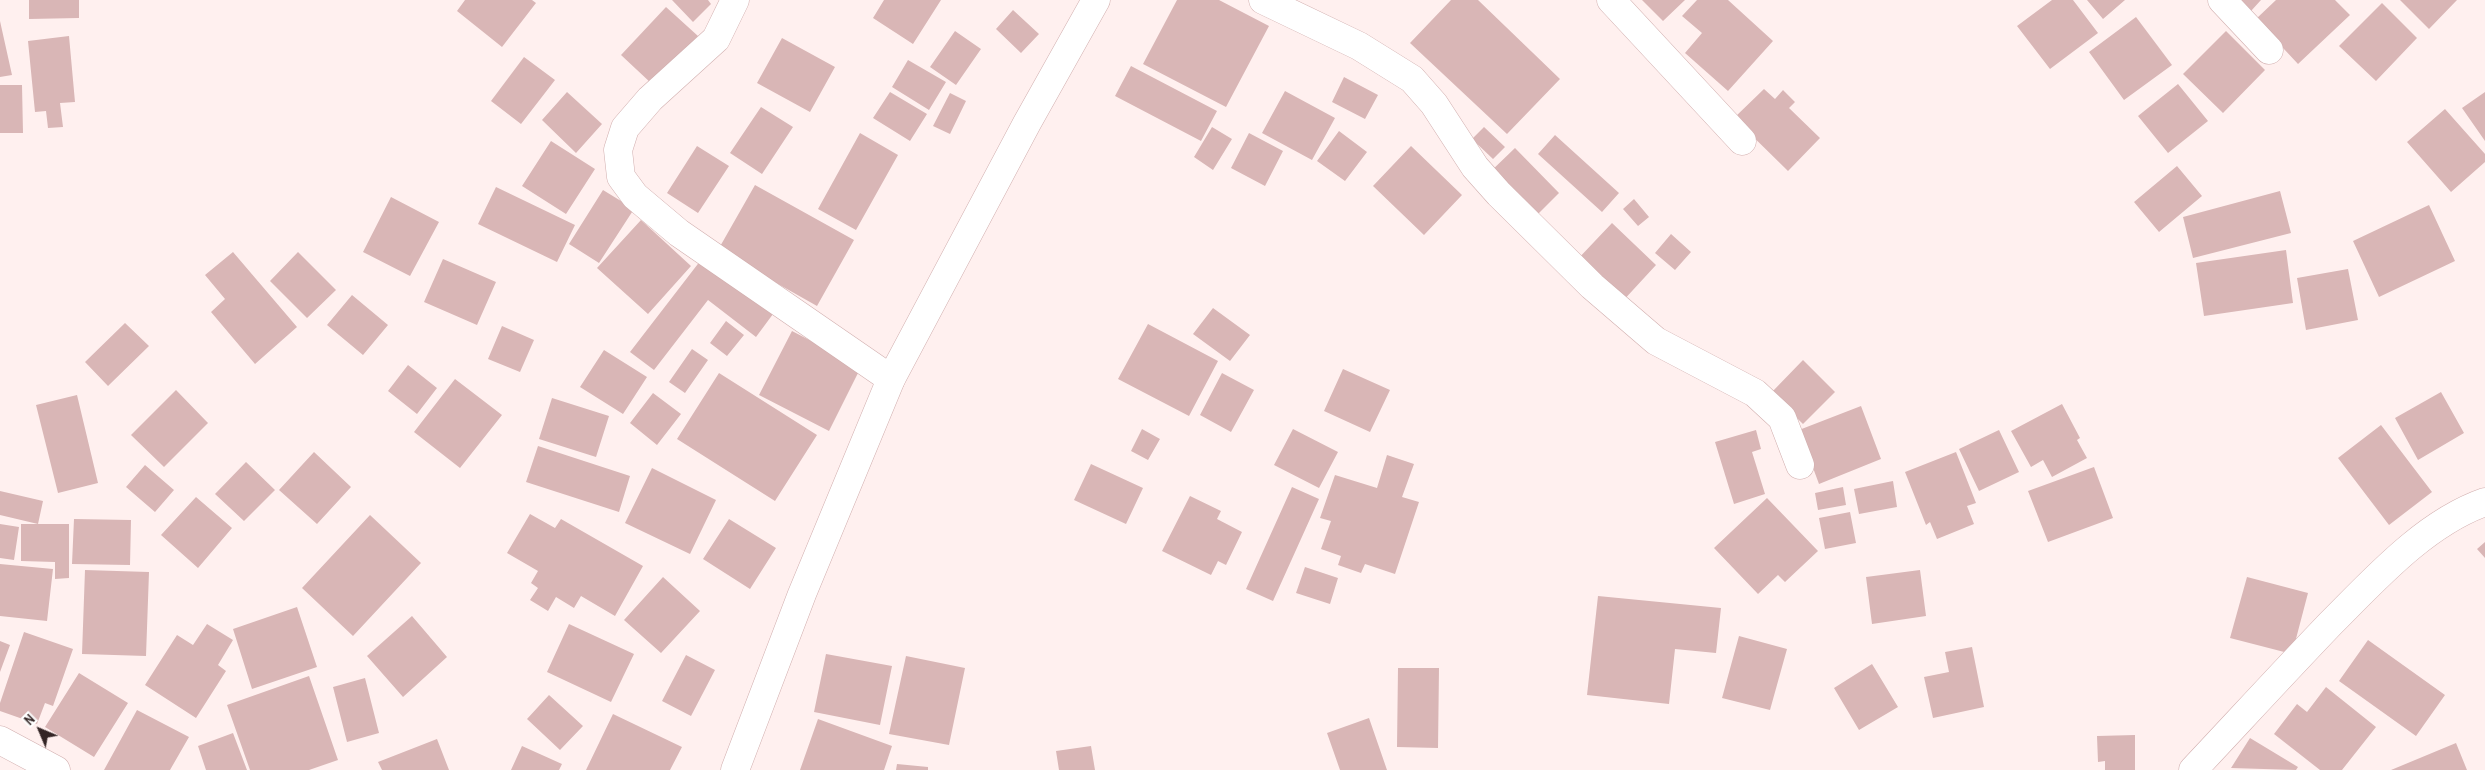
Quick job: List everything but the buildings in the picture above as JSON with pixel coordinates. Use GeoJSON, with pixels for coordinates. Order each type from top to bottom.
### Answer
{"type":"FeatureCollection","features":[{"type":"Feature","properties":{"kind":"street"},"geometry":{"type":"LineString","coordinates":[[735,0],[716,39],[650,99],[625,128],[618,150],[621,177],[635,196],[679,233],[890,379]]}},
{"type":"Feature","properties":{"kind":"street"},"geometry":{"type":"LineString","coordinates":[[735,770],[802,594],[890,379],[1027,123],[1096,0]]}},
{"type":"Feature","properties":{"kind":"street"},"geometry":{"type":"LineString","coordinates":[[1611,0],[1742,141]]}},
{"type":"Feature","properties":{"kind":"street"},"geometry":{"type":"LineString","coordinates":[[2222,0],[2269,50]]}},
{"type":"Feature","properties":{"kind":"street"},"geometry":{"type":"LineString","coordinates":[[1280,3],[1359,46],[1412,79],[1434,104],[1475,166],[1499,194],[1592,286],[1656,341],[1755,393],[1782,418],[1800,465]]}},
{"type":"Feature","properties":{"kind":"street"},"geometry":{"type":"LineString","coordinates":[[2193,770],[2280,675],[2399,555],[2468,508],[2485,502]]}},
{"type":"Feature","properties":{"kind":"street"},"geometry":{"type":"LineString","coordinates":[[0,740],[56,770]]}}]}
